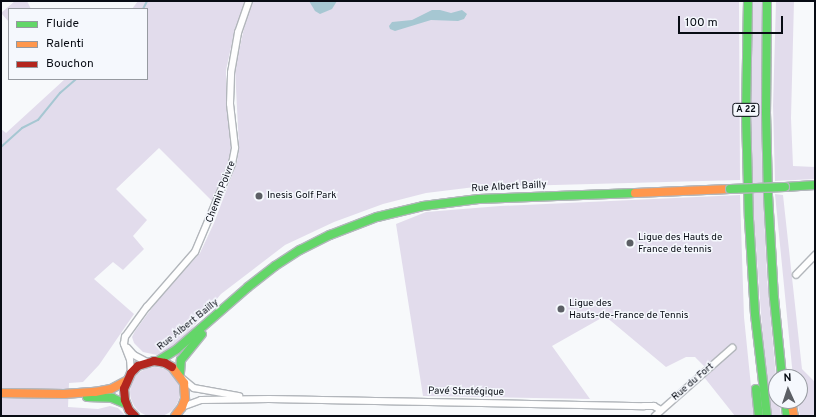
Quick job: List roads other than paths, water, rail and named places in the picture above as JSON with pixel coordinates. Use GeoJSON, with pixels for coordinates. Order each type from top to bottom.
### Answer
{"type":"FeatureCollection","features":[{"type":"Feature","properties":{"kind":"main road","name":"A 22"},"geometry":{"type":"LineString","coordinates":[[748,1],[746,114],[749,219],[766,416]]}},
{"type":"Feature","properties":{"kind":"main road","name":"A 22"},"geometry":{"type":"LineString","coordinates":[[767,1],[766,142],[768,211],[781,369]]}},
{"type":"Feature","properties":{"kind":"main road","name":"Rue Albert Bailly"},"geometry":{"type":"LineString","coordinates":[[158,362],[169,356],[275,266],[316,242],[360,223],[409,208],[440,203],[500,197],[815,185]]}},
{"type":"Feature","properties":{"kind":"main road"},"geometry":{"type":"LineString","coordinates":[[749,219],[749,295],[759,416]]}},
{"type":"Feature","properties":{"kind":"main road","name":"Rue Albert Bailly"},"geometry":{"type":"LineString","coordinates":[[182,407],[186,395],[181,376],[180,362],[188,350],[230,303]]}},
{"type":"Feature","properties":{"kind":"main road"},"geometry":{"type":"LineString","coordinates":[[779,352],[784,369]]}},
{"type":"Feature","properties":{"kind":"main road"},"geometry":{"type":"LineString","coordinates":[[134,416],[126,404],[124,393],[126,381],[138,366],[147,362],[168,364],[181,376]]}},
{"type":"Feature","properties":{"kind":"main road"},"geometry":{"type":"LineString","coordinates":[[64,394],[108,390],[126,381]]}},
{"type":"Feature","properties":{"kind":"main road"},"geometry":{"type":"LineString","coordinates":[[1,393],[64,394],[112,398],[126,404]]}},
{"type":"Feature","properties":{"kind":"main road"},"geometry":{"type":"LineString","coordinates":[[175,416],[182,407]]}},
{"type":"Feature","properties":{"kind":"street","name":"Chemin Poivre"},"geometry":{"type":"LineString","coordinates":[[126,334],[147,307],[195,252],[231,168],[235,148],[230,104],[231,73],[238,33],[249,1]]}},
{"type":"Feature","properties":{"kind":"street"},"geometry":{"type":"LineString","coordinates":[[796,275],[815,255]]}},
{"type":"Feature","properties":{"kind":"street"},"geometry":{"type":"LineString","coordinates":[[126,334],[125,341],[130,351],[147,362]]}},
{"type":"Feature","properties":{"kind":"street"},"geometry":{"type":"LineString","coordinates":[[126,334],[124,344],[130,360],[131,373]]}},
{"type":"Feature","properties":{"kind":"street","name":"Rue du Fort"},"geometry":{"type":"LineString","coordinates":[[655,416],[732,348]]}},
{"type":"Feature","properties":{"kind":"street","name":"Pavé Stratégique"},"geometry":{"type":"LineString","coordinates":[[181,376],[190,386],[207,391],[269,399]]}},
{"type":"Feature","properties":{"kind":"street","name":"Pavé Stratégique"},"geometry":{"type":"LineString","coordinates":[[182,407],[190,403],[206,400],[269,399],[654,406],[661,410]]}},
{"type":"Feature","properties":{"kind":"water"},"geometry":{"type":"Polygon","coordinates":[[[309,1],[337,1],[332,9],[320,14],[315,11],[309,1]]]}},
{"type":"Feature","properties":{"kind":"water"},"geometry":{"type":"Polygon","coordinates":[[[432,10],[440,10],[451,13],[462,10],[467,14],[464,19],[458,21],[431,20],[395,31],[390,29],[389,26],[392,22],[412,20],[432,10]]]}},
{"type":"Feature","properties":{"kind":"waterway"},"geometry":{"type":"LineString","coordinates":[[144,8],[147,1]]}},
{"type":"Feature","properties":{"kind":"waterway"},"geometry":{"type":"LineString","coordinates":[[1,147],[22,128],[38,120],[60,93],[75,80]]}},
{"type":"Feature","properties":{"kind":"place","name":"Inesis Golf Park"},"geometry":{"type":"Point","coordinates":[259,196]}},
{"type":"Feature","properties":{"kind":"place","name":"Ligue des Hauts de France de tennis"},"geometry":{"type":"Point","coordinates":[630,243]}},
{"type":"Feature","properties":{"kind":"place","name":"Ligue des Hauts-de-France de Tennis"},"geometry":{"type":"Point","coordinates":[561,309]}}]}
